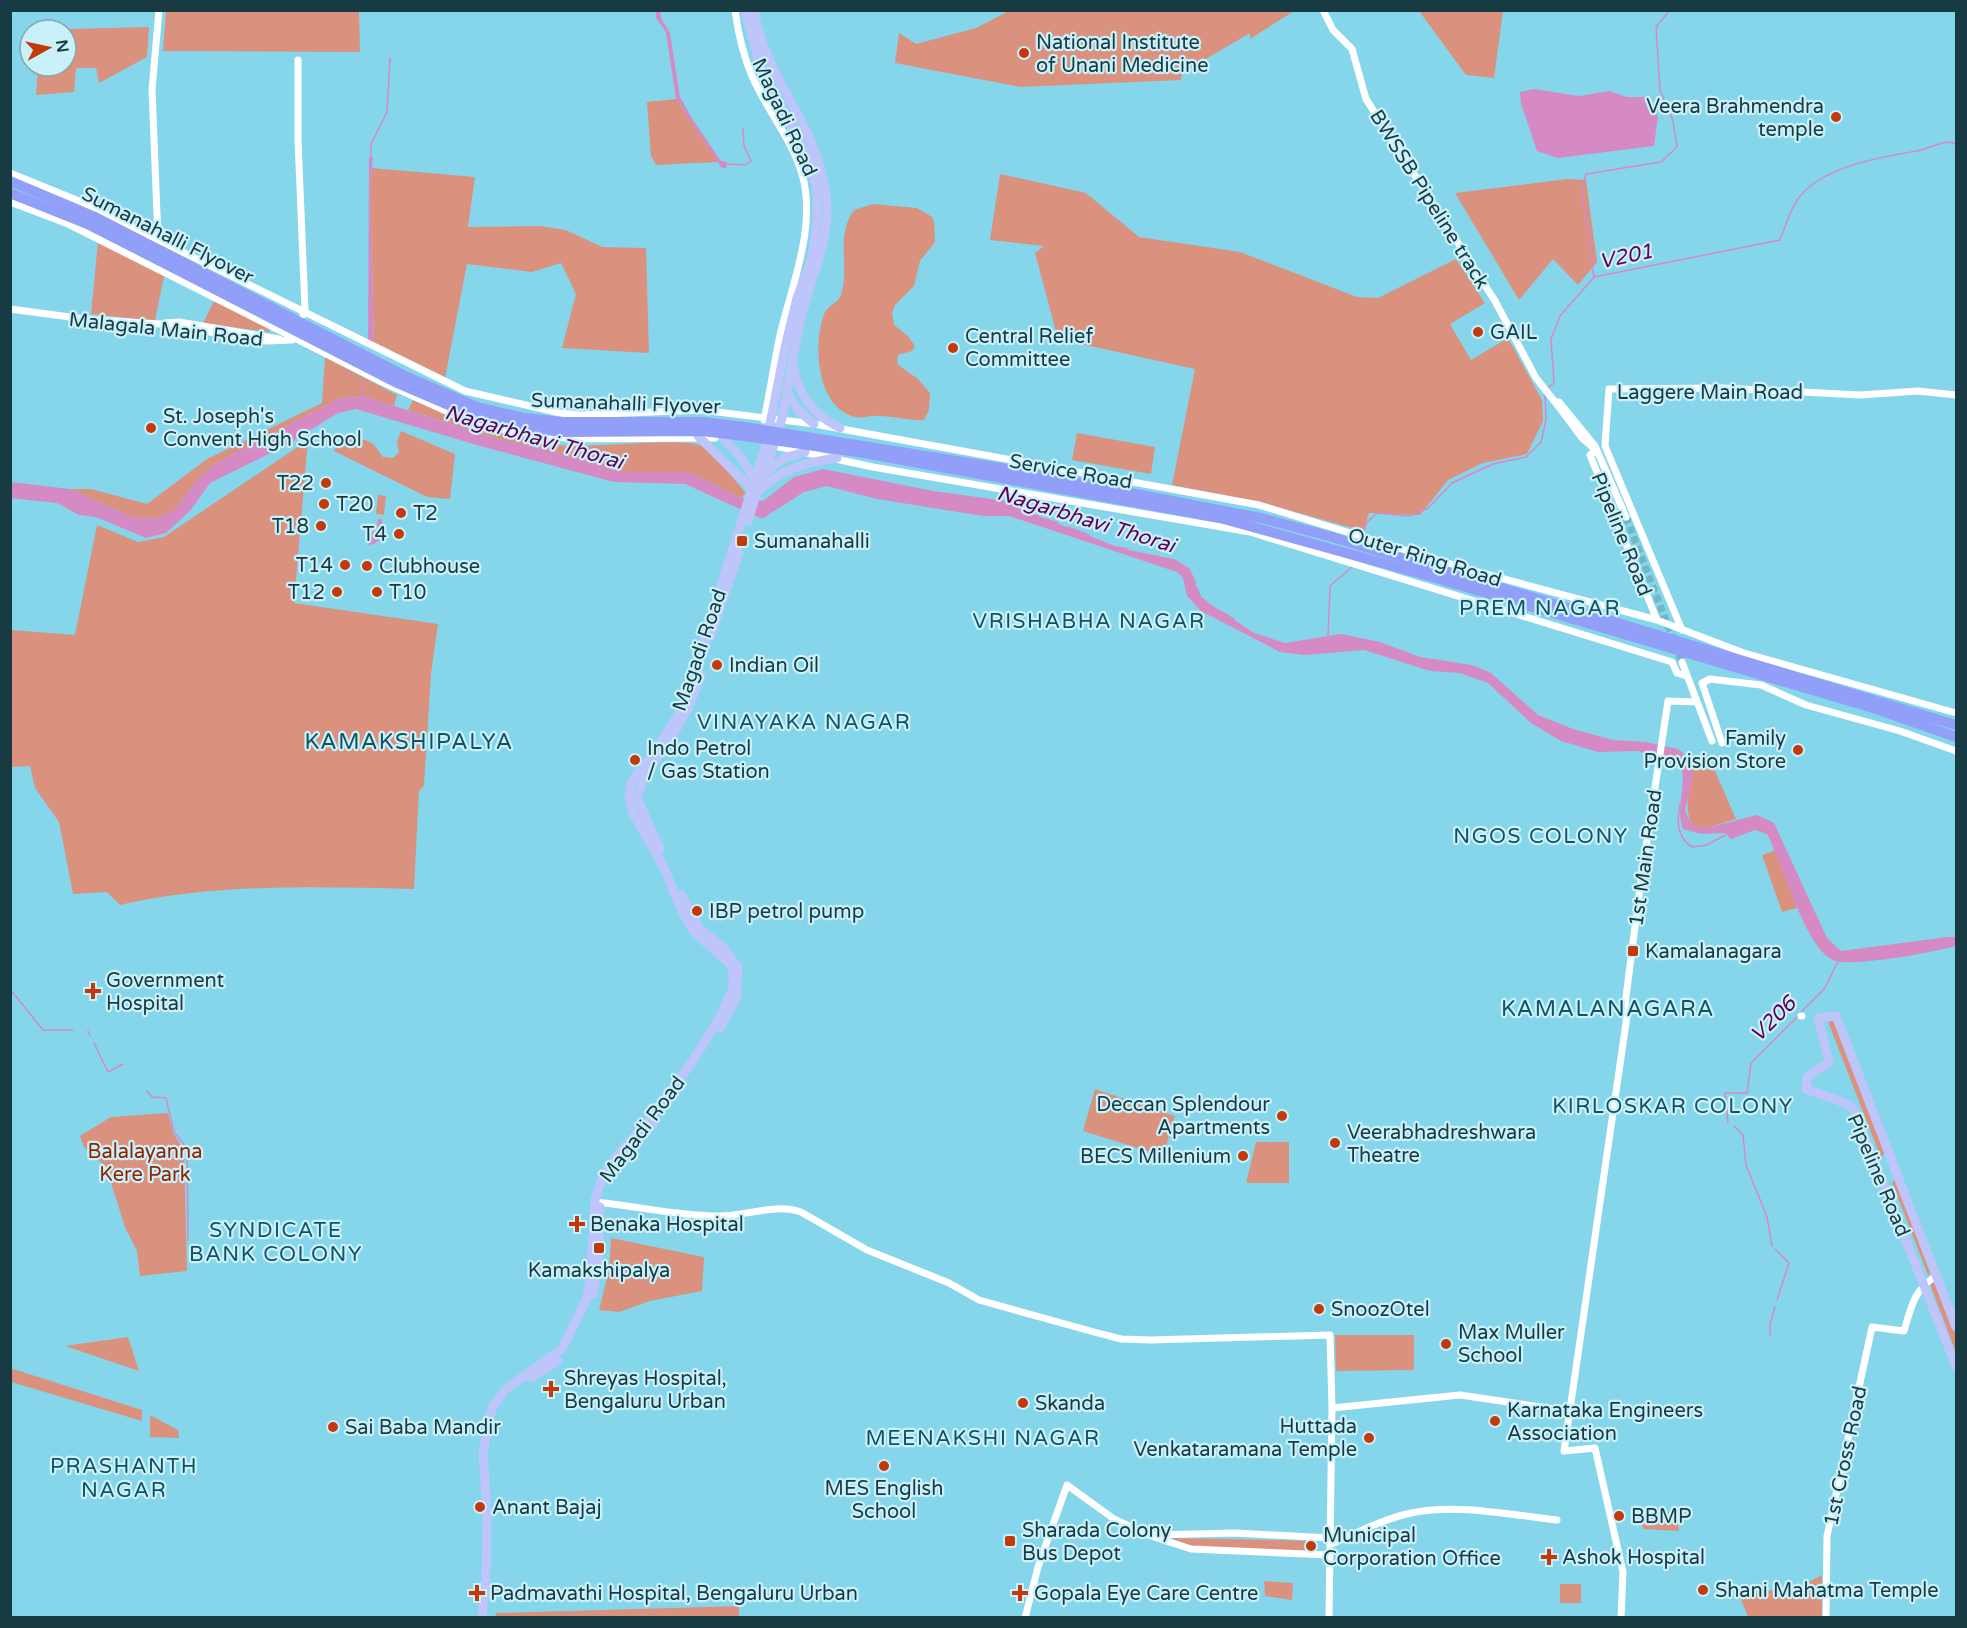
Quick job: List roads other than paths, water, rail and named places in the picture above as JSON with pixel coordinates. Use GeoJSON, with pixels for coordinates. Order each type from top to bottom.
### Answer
{"type":"FeatureCollection","features":[{"type":"Feature","properties":{"kind":"highway"},"geometry":{"type":"LineString","coordinates":[[10,181],[53,194]]}},
{"type":"Feature","properties":{"kind":"highway"},"geometry":{"type":"LineString","coordinates":[[10,193],[36,207]]}},
{"type":"Feature","properties":{"kind":"highway","name":"Sumanahalli Flyover"},"geometry":{"type":"LineString","coordinates":[[53,194],[299,327],[397,383],[476,417],[523,427],[702,431],[1081,477],[1102,486]]}},
{"type":"Feature","properties":{"kind":"highway","name":"Sumanahalli Flyover"},"geometry":{"type":"LineString","coordinates":[[36,207],[110,235],[299,327]]}},
{"type":"Feature","properties":{"kind":"highway","name":"Sumanahalli Flyover"},"geometry":{"type":"LineString","coordinates":[[864,449],[1049,488]]}},
{"type":"Feature","properties":{"kind":"highway","name":"Outer Ring Road"},"geometry":{"type":"LineString","coordinates":[[1102,486],[1221,509],[1357,547],[1466,573],[1956,725]]}},
{"type":"Feature","properties":{"kind":"highway"},"geometry":{"type":"LineString","coordinates":[[1038,494],[1049,488]]}},
{"type":"Feature","properties":{"kind":"highway","name":"Outer Ring Road"},"geometry":{"type":"LineString","coordinates":[[1049,488],[1086,498],[1151,504],[1266,533],[1357,547],[1444,586],[1876,709],[1956,737]]}},
{"type":"Feature","properties":{"kind":"main road","name":"Magadi Road"},"geometry":{"type":"LineString","coordinates":[[482,1617],[488,1512],[483,1452],[488,1420],[506,1389],[556,1356],[578,1322],[587,1299],[598,1202],[605,1184],[614,1168],[645,1135],[678,1091],[731,1012],[739,988],[738,967],[730,954],[700,929],[684,902],[637,798],[643,779],[682,721],[694,694],[754,489],[772,419],[793,312],[812,258],[817,200],[808,159],[760,66],[745,10]]}},
{"type":"Feature","properties":{"kind":"main road","name":"Magadi Road"},"geometry":{"type":"LineString","coordinates":[[754,10],[768,62],[814,148],[826,188],[826,223],[822,255],[806,301],[786,390],[772,419]]}},
{"type":"Feature","properties":{"kind":"main road"},"geometry":{"type":"LineString","coordinates":[[794,350],[794,370],[803,396],[821,417],[840,428]]}},
{"type":"Feature","properties":{"kind":"main road"},"geometry":{"type":"LineString","coordinates":[[786,390],[798,410],[814,424]]}},
{"type":"Feature","properties":{"kind":"main road"},"geometry":{"type":"LineString","coordinates":[[698,436],[754,489]]}},
{"type":"Feature","properties":{"kind":"main road"},"geometry":{"type":"LineString","coordinates":[[723,438],[742,459],[754,489]]}},
{"type":"Feature","properties":{"kind":"main road"},"geometry":{"type":"LineString","coordinates":[[754,489],[779,461],[801,451]]}},
{"type":"Feature","properties":{"kind":"main road"},"geometry":{"type":"LineString","coordinates":[[754,489],[792,468],[810,462],[837,458]]}},
{"type":"Feature","properties":{"kind":"main road","name":"Pipeline Road"},"geometry":{"type":"LineString","coordinates":[[1956,1328],[1836,1016],[1818,1018],[1829,1062],[1807,1077],[1806,1089],[1848,1104],[1852,1108],[1956,1366]]}},
{"type":"Feature","properties":{"kind":"main road","name":"Magadi Road"},"geometry":{"type":"LineString","coordinates":[[487,1617],[492,1541],[488,1452],[492,1420],[501,1402],[512,1389],[563,1358],[576,1336],[589,1307],[597,1280],[598,1202]]}},
{"type":"Feature","properties":{"kind":"street"},"geometry":{"type":"LineString","coordinates":[[158,239],[152,90],[159,10]]}},
{"type":"Feature","properties":{"kind":"street","name":"Magadi Road"},"geometry":{"type":"LineString","coordinates":[[735,10],[740,40],[753,78],[793,152],[802,174],[805,198],[804,233],[777,350],[772,419],[766,444]]}},
{"type":"Feature","properties":{"kind":"street","name":"BWSSB Pipeline track"},"geometry":{"type":"LineString","coordinates":[[1323,10],[1333,30],[1352,49],[1366,99],[1495,301],[1543,388]]}},
{"type":"Feature","properties":{"kind":"street"},"geometry":{"type":"LineString","coordinates":[[298,60],[299,327]]}},
{"type":"Feature","properties":{"kind":"street"},"geometry":{"type":"LineString","coordinates":[[10,173],[158,239],[299,327],[365,374],[457,416],[526,434],[596,440],[698,436],[739,440],[1038,494],[1086,498]]}},
{"type":"Feature","properties":{"kind":"street"},"geometry":{"type":"LineString","coordinates":[[10,202],[36,207]]}},
{"type":"Feature","properties":{"kind":"street","name":"Malagala Main Road"},"geometry":{"type":"LineString","coordinates":[[10,309],[85,319],[160,324],[179,322],[266,335],[284,340],[299,327]]}},
{"type":"Feature","properties":{"kind":"street","name":"Service Road"},"geometry":{"type":"LineString","coordinates":[[299,327],[369,345],[447,384],[522,406],[580,415],[701,410],[840,428],[1081,477],[1259,505],[1357,547]]}},
{"type":"Feature","properties":{"kind":"street","name":"Pipeline Road"},"geometry":{"type":"LineString","coordinates":[[1543,388],[1582,438],[1596,450],[1590,455],[1657,620]]}},
{"type":"Feature","properties":{"kind":"street","name":"Laggere Main Road"},"geometry":{"type":"LineString","coordinates":[[1682,630],[1605,446],[1609,389],[1720,388],[1860,395],[1918,391],[1956,395]]}},
{"type":"Feature","properties":{"kind":"street"},"geometry":{"type":"LineString","coordinates":[[739,440],[743,415]]}},
{"type":"Feature","properties":{"kind":"street"},"geometry":{"type":"LineString","coordinates":[[801,451],[803,422]]}},
{"type":"Feature","properties":{"kind":"street"},"geometry":{"type":"LineString","coordinates":[[1605,446],[1596,450],[1626,517]]}},
{"type":"Feature","properties":{"kind":"street"},"geometry":{"type":"LineString","coordinates":[[1466,573],[1657,620],[1744,653],[1956,713]]}},
{"type":"Feature","properties":{"kind":"street"},"geometry":{"type":"LineString","coordinates":[[1444,586],[1672,662],[1677,673],[1687,676]]}},
{"type":"Feature","properties":{"kind":"street"},"geometry":{"type":"LineString","coordinates":[[1682,662],[1712,741]]}},
{"type":"Feature","properties":{"kind":"street"},"geometry":{"type":"LineString","coordinates":[[1722,743],[1702,683],[1710,679],[1761,686],[1806,705],[1900,731],[1956,751]]}},
{"type":"Feature","properties":{"kind":"street","name":"1st Main Road"},"geometry":{"type":"LineString","coordinates":[[1621,1617],[1623,1572],[1595,1448],[1564,1451],[1627,1016],[1625,1005],[1640,887],[1668,701],[1696,702]]}},
{"type":"Feature","properties":{"kind":"street"},"geometry":{"type":"LineString","coordinates":[[598,1202],[706,1216],[757,1213],[790,1208],[867,1250],[949,1283],[979,1300],[1121,1339],[1330,1335],[1332,1408],[1329,1617]]}},
{"type":"Feature","properties":{"kind":"street"},"geometry":{"type":"LineString","coordinates":[[1924,1283],[1937,1276]]}},
{"type":"Feature","properties":{"kind":"street","name":"1st Cross Road"},"geometry":{"type":"LineString","coordinates":[[1826,1617],[1827,1536],[1872,1327],[1904,1331],[1917,1292],[1924,1283]]}},
{"type":"Feature","properties":{"kind":"street"},"geometry":{"type":"LineString","coordinates":[[1332,1408],[1460,1395],[1568,1411]]}},
{"type":"Feature","properties":{"kind":"street"},"geometry":{"type":"LineString","coordinates":[[1025,1617],[1038,1567],[1067,1485],[1114,1520],[1148,1536],[1191,1549],[1330,1555]]}},
{"type":"Feature","properties":{"kind":"street"},"geometry":{"type":"LineString","coordinates":[[1148,1536],[1235,1533],[1330,1542],[1384,1521],[1435,1509],[1557,1520]]}},
{"type":"Feature","properties":{"kind":"waterway"},"geometry":{"type":"LineString","coordinates":[[1594,277],[1582,192],[1586,174],[1661,162],[1677,147],[1673,121],[1660,90],[1656,27],[1670,10]]}},
{"type":"Feature","properties":{"kind":"waterway"},"geometry":{"type":"LineString","coordinates":[[371,158],[371,144],[387,112],[390,58]]}},
{"type":"Feature","properties":{"kind":"waterway"},"geometry":{"type":"LineString","coordinates":[[728,164],[745,165],[751,161],[744,146],[743,129]]}},
{"type":"Feature","properties":{"kind":"waterway","name":"V201"},"geometry":{"type":"LineString","coordinates":[[1548,388],[1554,383],[1551,339],[1560,316],[1594,277],[1780,240],[1796,202],[1819,180],[1834,172],[1868,161],[1922,150],[1947,142],[1956,144]]}},
{"type":"Feature","properties":{"kind":"waterway"},"geometry":{"type":"LineString","coordinates":[[362,397],[364,378]]}},
{"type":"Feature","properties":{"kind":"waterway","name":"V201"},"geometry":{"type":"LineString","coordinates":[[1363,534],[1367,522],[1377,513],[1410,516],[1428,508],[1452,483],[1493,464],[1526,457],[1541,442],[1546,420],[1545,392]]}},
{"type":"Feature","properties":{"kind":"waterway","name":"Nagarbhavi Thorai"},"geometry":{"type":"LineString","coordinates":[[1046,519],[1058,523]]}},
{"type":"Feature","properties":{"kind":"waterway","name":"Nagarbhavi Thorai"},"geometry":{"type":"LineString","coordinates":[[1068,527],[1089,535]]}},
{"type":"Feature","properties":{"kind":"waterway","name":"Nagarbhavi Thorai"},"geometry":{"type":"LineString","coordinates":[[1118,547],[1128,549]]}},
{"type":"Feature","properties":{"kind":"waterway","name":"Nagarbhavi Thorai"},"geometry":{"type":"LineString","coordinates":[[1174,560],[1189,569],[1196,584]]}},
{"type":"Feature","properties":{"kind":"waterway","name":"V201"},"geometry":{"type":"LineString","coordinates":[[1328,636],[1330,586],[1352,567]]}},
{"type":"Feature","properties":{"kind":"waterway","name":"Nagarbhavi Thorai"},"geometry":{"type":"LineString","coordinates":[[1197,588],[1201,598],[1206,601]]}},
{"type":"Feature","properties":{"kind":"waterway","name":"Nagarbhavi Thorai"},"geometry":{"type":"LineString","coordinates":[[1220,611],[1234,619]]}},
{"type":"Feature","properties":{"kind":"waterway","name":"Nagarbhavi Thorai"},"geometry":{"type":"LineString","coordinates":[[1680,804],[1678,816],[1680,833],[1692,847],[1707,845],[1725,835]]}},
{"type":"Feature","properties":{"kind":"waterway","name":"V206"},"geometry":{"type":"LineString","coordinates":[[1800,1013],[1825,988],[1839,959]]}},
{"type":"Feature","properties":{"kind":"waterway"},"geometry":{"type":"LineString","coordinates":[[10,989],[43,1030],[73,1030]]}},
{"type":"Feature","properties":{"kind":"waterway","name":"V206"},"geometry":{"type":"LineString","coordinates":[[1728,1123],[1725,1093],[1747,1093],[1751,1063],[1797,1017]]}},
{"type":"Feature","properties":{"kind":"waterway"},"geometry":{"type":"LineString","coordinates":[[88,1031],[90,1036]]}},
{"type":"Feature","properties":{"kind":"waterway"},"geometry":{"type":"LineString","coordinates":[[94,1043],[108,1072],[123,1064]]}},
{"type":"Feature","properties":{"kind":"waterway"},"geometry":{"type":"LineString","coordinates":[[147,1091],[152,1097],[166,1098],[174,1132],[187,1148],[188,1240]]}},
{"type":"Feature","properties":{"kind":"waterway","name":"V206"},"geometry":{"type":"LineString","coordinates":[[1734,1126],[1743,1135],[1746,1165],[1767,1217],[1772,1246]]}},
{"type":"Feature","properties":{"kind":"waterway","name":"V206"},"geometry":{"type":"LineString","coordinates":[[1775,1249],[1789,1263],[1777,1300]]}},
{"type":"Feature","properties":{"kind":"waterway","name":"V206"},"geometry":{"type":"LineString","coordinates":[[1770,1335],[1770,1324],[1775,1307]]}},
{"type":"Feature","properties":{"kind":"tunnel"},"geometry":{"type":"LineString","coordinates":[[1626,517],[1682,662]]}},
{"type":"Feature","properties":{"kind":"place","name":"National Institute of Unani Medicine"},"geometry":{"type":"Point","coordinates":[1024,53]}},
{"type":"Feature","properties":{"kind":"place","name":"Veera Brahmendra temple"},"geometry":{"type":"Point","coordinates":[1836,117]}},
{"type":"Feature","properties":{"kind":"place","name":"GAIL"},"geometry":{"type":"Point","coordinates":[1478,332]}},
{"type":"Feature","properties":{"kind":"place","name":"Central Relief Committee"},"geometry":{"type":"Point","coordinates":[953,348]}},
{"type":"Feature","properties":{"kind":"place","name":"St. Joseph's Convent High School"},"geometry":{"type":"Point","coordinates":[151,428]}},
{"type":"Feature","properties":{"kind":"place","name":"T22"},"geometry":{"type":"Point","coordinates":[326,483]}},
{"type":"Feature","properties":{"kind":"place","name":"T20"},"geometry":{"type":"Point","coordinates":[324,504]}},
{"type":"Feature","properties":{"kind":"place","name":"T2"},"geometry":{"type":"Point","coordinates":[401,513]}},
{"type":"Feature","properties":{"kind":"place","name":"T18"},"geometry":{"type":"Point","coordinates":[321,526]}},
{"type":"Feature","properties":{"kind":"place","name":"T4"},"geometry":{"type":"Point","coordinates":[399,534]}},
{"type":"Feature","properties":{"kind":"place","name":"Sumanahalli"},"geometry":{"type":"Point","coordinates":[742,541]}},
{"type":"Feature","properties":{"kind":"place","name":"T14"},"geometry":{"type":"Point","coordinates":[345,565]}},
{"type":"Feature","properties":{"kind":"place","name":"Clubhouse"},"geometry":{"type":"Point","coordinates":[367,566]}},
{"type":"Feature","properties":{"kind":"place","name":"T12"},"geometry":{"type":"Point","coordinates":[337,592]}},
{"type":"Feature","properties":{"kind":"place","name":"T10"},"geometry":{"type":"Point","coordinates":[377,592]}},
{"type":"Feature","properties":{"kind":"place","name":"Indian Oil"},"geometry":{"type":"Point","coordinates":[717,665]}},
{"type":"Feature","properties":{"kind":"place","name":"Family Provision Store"},"geometry":{"type":"Point","coordinates":[1798,750]}},
{"type":"Feature","properties":{"kind":"place","name":"Indo Petrol / Gas Station"},"geometry":{"type":"Point","coordinates":[635,760]}},
{"type":"Feature","properties":{"kind":"place","name":"IBP petrol pump"},"geometry":{"type":"Point","coordinates":[697,911]}},
{"type":"Feature","properties":{"kind":"place","name":"Kamalanagara"},"geometry":{"type":"Point","coordinates":[1633,951]}},
{"type":"Feature","properties":{"kind":"place","name":"Government Hospital"},"geometry":{"type":"Point","coordinates":[93,991]}},
{"type":"Feature","properties":{"kind":"place","name":"Deccan Splendour Apartments"},"geometry":{"type":"Point","coordinates":[1282,1116]}},
{"type":"Feature","properties":{"kind":"place","name":"Veerabhadreshwara Theatre"},"geometry":{"type":"Point","coordinates":[1335,1143]}},
{"type":"Feature","properties":{"kind":"place","name":"BECS Millenium"},"geometry":{"type":"Point","coordinates":[1243,1156]}},
{"type":"Feature","properties":{"kind":"place","name":"Benaka Hospital"},"geometry":{"type":"Point","coordinates":[577,1224]}},
{"type":"Feature","properties":{"kind":"place","name":"Kamakshipalya"},"geometry":{"type":"Point","coordinates":[599,1248]}},
{"type":"Feature","properties":{"kind":"place","name":"SnoozOtel"},"geometry":{"type":"Point","coordinates":[1319,1309]}},
{"type":"Feature","properties":{"kind":"place","name":"Max Muller School"},"geometry":{"type":"Point","coordinates":[1446,1344]}},
{"type":"Feature","properties":{"kind":"place","name":"Shreyas Hospital, Bengaluru Urban"},"geometry":{"type":"Point","coordinates":[551,1389]}},
{"type":"Feature","properties":{"kind":"place","name":"Skanda"},"geometry":{"type":"Point","coordinates":[1023,1403]}},
{"type":"Feature","properties":{"kind":"place","name":"Karnataka Engineers Association"},"geometry":{"type":"Point","coordinates":[1495,1421]}},
{"type":"Feature","properties":{"kind":"place","name":"Sai Baba Mandir"},"geometry":{"type":"Point","coordinates":[333,1427]}},
{"type":"Feature","properties":{"kind":"place","name":"Huttada Venkataramana Temple"},"geometry":{"type":"Point","coordinates":[1369,1438]}},
{"type":"Feature","properties":{"kind":"place","name":"MES English School"},"geometry":{"type":"Point","coordinates":[884,1466]}},
{"type":"Feature","properties":{"kind":"place","name":"Anant Bajaj"},"geometry":{"type":"Point","coordinates":[480,1507]}},
{"type":"Feature","properties":{"kind":"place","name":"BBMP"},"geometry":{"type":"Point","coordinates":[1619,1516]}},
{"type":"Feature","properties":{"kind":"place","name":"Sharada Colony Bus Depot"},"geometry":{"type":"Point","coordinates":[1010,1541]}},
{"type":"Feature","properties":{"kind":"place","name":"Municipal Corporation Office"},"geometry":{"type":"Point","coordinates":[1311,1546]}},
{"type":"Feature","properties":{"kind":"place","name":"Ashok Hospital"},"geometry":{"type":"Point","coordinates":[1549,1557]}},
{"type":"Feature","properties":{"kind":"place","name":"Shani Mahatma Temple"},"geometry":{"type":"Point","coordinates":[1703,1590]}},
{"type":"Feature","properties":{"kind":"place","name":"Padmavathi Hospital, Bengaluru Urban"},"geometry":{"type":"Point","coordinates":[477,1593]}},
{"type":"Feature","properties":{"kind":"place","name":"Gopala Eye Care Centre"},"geometry":{"type":"Point","coordinates":[1020,1593]}},
{"type":"Feature","properties":{"kind":"district","name":"PREM NAGAR"},"geometry":{"type":"Point","coordinates":[1540,608]}},
{"type":"Feature","properties":{"kind":"district","name":"VRISHABHA NAGAR"},"geometry":{"type":"Point","coordinates":[1089,621]}},
{"type":"Feature","properties":{"kind":"district","name":"VINAYAKA NAGAR"},"geometry":{"type":"Point","coordinates":[804,722]}},
{"type":"Feature","properties":{"kind":"district","name":"KAMAKSHIPALYA"},"geometry":{"type":"Point","coordinates":[409,741]}},
{"type":"Feature","properties":{"kind":"district","name":"NGOS COLONY"},"geometry":{"type":"Point","coordinates":[1541,836]}},
{"type":"Feature","properties":{"kind":"district","name":"KAMALANAGARA"},"geometry":{"type":"Point","coordinates":[1608,1008]}},
{"type":"Feature","properties":{"kind":"district","name":"KIRLOSKAR COLONY"},"geometry":{"type":"Point","coordinates":[1673,1106]}},
{"type":"Feature","properties":{"kind":"district","name":"SYNDICATE BANK COLONY"},"geometry":{"type":"Point","coordinates":[276,1242]}},
{"type":"Feature","properties":{"kind":"district","name":"MEENAKSHI NAGAR"},"geometry":{"type":"Point","coordinates":[983,1438]}},
{"type":"Feature","properties":{"kind":"district","name":"PRASHANTH NAGAR"},"geometry":{"type":"Point","coordinates":[124,1478]}},
{"type":"Feature","properties":{"kind":"park label","name":"Balalayanna Kere Park"},"geometry":{"type":"Point","coordinates":[145,1162]}}]}
